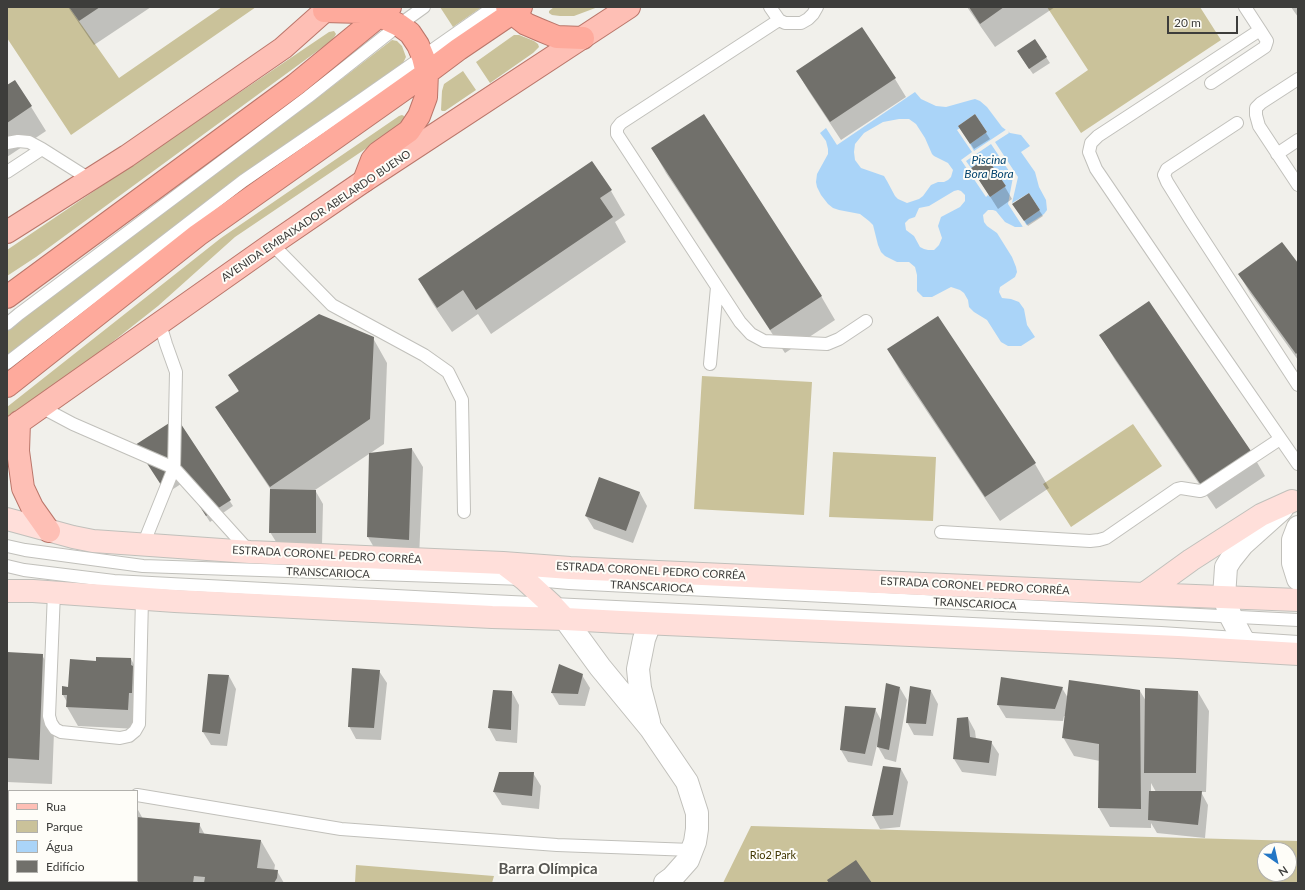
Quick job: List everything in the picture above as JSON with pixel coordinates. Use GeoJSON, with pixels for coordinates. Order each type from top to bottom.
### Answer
{"type":"FeatureCollection","features":[{"type":"Feature","properties":{"kind":"highway"},"geometry":{"type":"LineString","coordinates":[[326,9],[390,16],[410,33],[418,46],[425,65],[426,97],[419,116],[409,131],[378,153],[372,160],[364,181]]}},
{"type":"Feature","properties":{"kind":"highway"},"geometry":{"type":"LineString","coordinates":[[7,386],[198,235],[425,65],[458,50],[508,9],[526,24],[557,37],[583,38]]}},
{"type":"Feature","properties":{"kind":"highway"},"geometry":{"type":"LineString","coordinates":[[7,297],[390,16]]}},
{"type":"Feature","properties":{"kind":"main road","name":"AVENIDA EMBAIXADOR ABELARDO BUENO"},"geometry":{"type":"LineString","coordinates":[[13,427],[272,244],[364,181],[629,7]]}},
{"type":"Feature","properties":{"kind":"main road"},"geometry":{"type":"LineString","coordinates":[[7,232],[91,180],[283,48],[326,9]]}},
{"type":"Feature","properties":{"kind":"main road"},"geometry":{"type":"LineString","coordinates":[[13,427],[23,488],[32,508],[49,531]]}},
{"type":"Feature","properties":{"kind":"main road"},"geometry":{"type":"LineString","coordinates":[[1144,594],[1191,560],[1261,515],[1295,499]]}},
{"type":"Feature","properties":{"kind":"main road","name":"ESTRADA CORONEL PEDRO CORRÊA"},"geometry":{"type":"LineString","coordinates":[[7,519],[49,531],[93,541],[250,552],[1298,600]]}},
{"type":"Feature","properties":{"kind":"main road"},"geometry":{"type":"LineString","coordinates":[[503,563],[558,611]]}},
{"type":"Feature","properties":{"kind":"main road"},"geometry":{"type":"LineString","coordinates":[[7,591],[54,592],[142,599],[468,616],[558,611],[650,623],[1247,645],[1298,654]]}},
{"type":"Feature","properties":{"kind":"street"},"geometry":{"type":"LineString","coordinates":[[1247,645],[1230,617],[1224,596],[1224,576],[1226,568],[1243,544],[1295,499]]}},
{"type":"Feature","properties":{"kind":"street"},"geometry":{"type":"LineString","coordinates":[[1298,527],[1293,540],[1293,564],[1298,580]]}},
{"type":"Feature","properties":{"kind":"street"},"geometry":{"type":"LineString","coordinates":[[558,611],[600,667],[651,729],[687,782],[697,813],[695,842],[688,860],[672,878],[664,883]]}},
{"type":"Feature","properties":{"kind":"street"},"geometry":{"type":"LineString","coordinates":[[650,623],[644,639],[638,669],[640,688],[651,729]]}},
{"type":"Feature","properties":{"kind":"lane"},"geometry":{"type":"LineString","coordinates":[[7,324],[308,97],[390,16],[424,7]]}},
{"type":"Feature","properties":{"kind":"lane"},"geometry":{"type":"LineString","coordinates":[[770,7],[779,20],[790,23],[801,23],[808,19],[817,7]]}},
{"type":"Feature","properties":{"kind":"lane"},"geometry":{"type":"LineString","coordinates":[[1211,83],[1265,47],[1267,41],[1245,7]]}},
{"type":"Feature","properties":{"kind":"lane"},"geometry":{"type":"LineString","coordinates":[[779,20],[625,120],[617,128],[617,134],[717,287],[751,334],[764,341],[827,344],[839,339],[866,321]]}},
{"type":"Feature","properties":{"kind":"lane"},"geometry":{"type":"LineString","coordinates":[[1260,30],[1098,136],[1091,143],[1089,152],[1096,170],[1298,464]]}},
{"type":"Feature","properties":{"kind":"lane"},"geometry":{"type":"LineString","coordinates":[[7,364],[242,182],[425,65]]}},
{"type":"Feature","properties":{"kind":"lane"},"geometry":{"type":"LineString","coordinates":[[1298,79],[1260,103],[1256,108],[1259,126],[1298,186]]}},
{"type":"Feature","properties":{"kind":"lane"},"geometry":{"type":"LineString","coordinates":[[1237,123],[1167,169],[1164,175],[1298,385]]}},
{"type":"Feature","properties":{"kind":"lane"},"geometry":{"type":"LineString","coordinates":[[1277,154],[1298,140]]}},
{"type":"Feature","properties":{"kind":"lane"},"geometry":{"type":"LineString","coordinates":[[7,143],[18,141],[29,142],[91,180]]}},
{"type":"Feature","properties":{"kind":"lane"},"geometry":{"type":"LineString","coordinates":[[7,172],[42,149]]}},
{"type":"Feature","properties":{"kind":"lane"},"geometry":{"type":"LineString","coordinates":[[272,244],[332,305],[424,355],[448,372],[462,400],[464,512]]}},
{"type":"Feature","properties":{"kind":"lane"},"geometry":{"type":"LineString","coordinates":[[710,364],[717,287]]}},
{"type":"Feature","properties":{"kind":"lane"},"geometry":{"type":"LineString","coordinates":[[143,545],[174,468],[176,372],[160,324]]}},
{"type":"Feature","properties":{"kind":"lane"},"geometry":{"type":"LineString","coordinates":[[41,407],[73,424],[174,468],[250,552]]}},
{"type":"Feature","properties":{"kind":"lane"},"geometry":{"type":"LineString","coordinates":[[941,532],[1090,541],[1099,540],[1106,538],[1177,489],[1181,488],[1200,492],[1204,490],[1280,439]]}},
{"type":"Feature","properties":{"kind":"lane","name":"TRANSCARIOCA"},"geometry":{"type":"LineString","coordinates":[[7,546],[143,566],[524,580],[1298,620]]}},
{"type":"Feature","properties":{"kind":"lane","name":"TRANSCARIOCA"},"geometry":{"type":"LineString","coordinates":[[7,566],[24,570],[114,581],[558,611],[1054,627],[1247,645],[1298,642]]}},
{"type":"Feature","properties":{"kind":"lane"},"geometry":{"type":"LineString","coordinates":[[54,592],[49,716],[51,723],[55,729],[61,732],[120,738],[129,736],[135,731],[139,724],[142,599]]}},
{"type":"Feature","properties":{"kind":"lane"},"geometry":{"type":"LineString","coordinates":[[138,795],[341,829],[557,845],[692,850]]}},
{"type":"Feature","properties":{"kind":"green space"},"geometry":{"type":"Polygon","coordinates":[[[7,7],[69,7],[119,78],[222,7],[256,7],[71,135],[7,38],[7,7]]]}},
{"type":"Feature","properties":{"kind":"green space"},"geometry":{"type":"Polygon","coordinates":[[[440,7],[482,7],[453,27],[440,7]]]}},
{"type":"Feature","properties":{"kind":"green space"},"geometry":{"type":"Polygon","coordinates":[[[554,7],[598,7],[574,16],[560,16],[549,13],[549,11],[554,7]]]}},
{"type":"Feature","properties":{"kind":"green space"},"geometry":{"type":"Polygon","coordinates":[[[1047,7],[1200,7],[1221,40],[1081,133],[1055,93],[1088,70],[1047,7]]]}},
{"type":"Feature","properties":{"kind":"green space"},"geometry":{"type":"Polygon","coordinates":[[[334,31],[336,34],[331,41],[36,257],[7,276],[7,250],[329,32],[334,31]]]}},
{"type":"Feature","properties":{"kind":"green space"},"geometry":{"type":"Polygon","coordinates":[[[514,35],[519,35],[534,41],[539,47],[533,53],[490,83],[476,62],[514,35]]]}},
{"type":"Feature","properties":{"kind":"green space"},"geometry":{"type":"Polygon","coordinates":[[[392,40],[397,41],[402,46],[406,57],[403,63],[239,178],[7,356],[7,331],[102,257],[312,102],[392,40]]]}},
{"type":"Feature","properties":{"kind":"green space"},"geometry":{"type":"Polygon","coordinates":[[[463,71],[476,90],[445,111],[442,111],[442,91],[444,84],[463,71]]]}},
{"type":"Feature","properties":{"kind":"green space"},"geometry":{"type":"Polygon","coordinates":[[[402,115],[404,118],[401,123],[389,133],[235,237],[158,306],[7,425],[7,407],[221,238],[402,115]]]}},
{"type":"Feature","properties":{"kind":"green space"},"geometry":{"type":"Polygon","coordinates":[[[702,376],[812,382],[804,515],[694,509],[702,376]]]}},
{"type":"Feature","properties":{"kind":"green space"},"geometry":{"type":"Polygon","coordinates":[[[1133,424],[1162,466],[1071,527],[1043,484],[1133,424]]]}},
{"type":"Feature","properties":{"kind":"green space"},"geometry":{"type":"Polygon","coordinates":[[[833,452],[936,457],[933,521],[829,517],[833,452]]]}},
{"type":"Feature","properties":{"kind":"green space","name":"Rio2 Park"},"geometry":{"type":"Polygon","coordinates":[[[751,826],[1298,841],[1298,883],[723,883],[751,826]]]}},
{"type":"Feature","properties":{"kind":"green space"},"geometry":{"type":"Polygon","coordinates":[[[356,865],[494,876],[492,883],[355,883],[356,865]]]}},
{"type":"Feature","properties":{"kind":"water","name":"Piscina Bora Bora"},"geometry":{"type":"Polygon","coordinates":[[[915,92],[921,99],[936,106],[946,107],[975,99],[980,101],[987,107],[1002,127],[1010,133],[1021,135],[1030,146],[1021,152],[1035,172],[1039,187],[1046,200],[1047,210],[1035,220],[1021,227],[1015,227],[1005,222],[996,211],[993,210],[988,210],[983,215],[984,222],[997,233],[1012,257],[1016,267],[1017,272],[1015,277],[1000,287],[999,292],[1002,298],[1019,302],[1024,309],[1027,325],[1035,337],[1021,346],[1008,346],[1001,342],[987,320],[969,307],[968,300],[964,293],[960,290],[951,287],[932,297],[923,297],[917,291],[917,275],[915,267],[909,262],[897,262],[885,256],[881,252],[873,225],[869,221],[860,214],[833,208],[821,195],[816,182],[817,174],[828,154],[828,149],[826,141],[820,133],[826,128],[837,145],[915,92]],[[909,119],[883,122],[864,133],[855,144],[854,152],[855,160],[861,168],[884,176],[895,196],[907,203],[923,196],[931,185],[948,180],[951,177],[953,170],[948,163],[932,154],[925,138],[916,124],[909,119]],[[958,190],[929,206],[919,208],[915,217],[909,219],[905,223],[906,230],[914,236],[920,247],[928,250],[934,250],[939,245],[942,238],[938,226],[941,217],[960,207],[965,201],[965,195],[958,190]]]}},
{"type":"Feature","properties":{"kind":"pier"},"geometry":{"type":"Polygon","coordinates":[[[975,114],[987,132],[970,144],[974,151],[1007,129],[1009,133],[995,142],[1018,177],[1012,203],[1029,193],[1040,210],[1024,221],[1027,226],[1023,227],[1008,204],[1013,177],[991,144],[966,161],[971,168],[987,158],[1006,186],[990,197],[988,195],[986,197],[961,160],[972,152],[957,130],[960,128],[958,126],[975,114]]]}},
{"type":"Feature","properties":{"kind":"building"},"geometry":{"type":"Polygon","coordinates":[[[69,7],[100,7],[79,21],[69,7]]]}},
{"type":"Feature","properties":{"kind":"building"},"geometry":{"type":"Polygon","coordinates":[[[969,7],[1004,7],[980,24],[969,7]]]}},
{"type":"Feature","properties":{"kind":"building"},"geometry":{"type":"Polygon","coordinates":[[[862,27],[896,78],[830,122],[796,71],[862,27]]]}},
{"type":"Feature","properties":{"kind":"building"},"geometry":{"type":"Polygon","coordinates":[[[1035,39],[1047,57],[1029,69],[1017,51],[1035,39]]]}},
{"type":"Feature","properties":{"kind":"building"},"geometry":{"type":"Polygon","coordinates":[[[15,80],[32,106],[7,123],[7,85],[15,80]]]}},
{"type":"Feature","properties":{"kind":"building"},"geometry":{"type":"Polygon","coordinates":[[[704,114],[822,296],[770,330],[651,148],[704,114]]]}},
{"type":"Feature","properties":{"kind":"building"},"geometry":{"type":"Polygon","coordinates":[[[975,114],[987,132],[970,144],[958,126],[975,114]]]}},
{"type":"Feature","properties":{"kind":"building"},"geometry":{"type":"Polygon","coordinates":[[[987,158],[1006,186],[990,197],[971,168],[987,158]]]}},
{"type":"Feature","properties":{"kind":"building"},"geometry":{"type":"Polygon","coordinates":[[[592,161],[612,190],[600,198],[613,217],[476,310],[463,290],[437,308],[418,279],[592,161]]]}},
{"type":"Feature","properties":{"kind":"building"},"geometry":{"type":"Polygon","coordinates":[[[1029,193],[1040,210],[1024,221],[1012,204],[1029,193]]]}},
{"type":"Feature","properties":{"kind":"building"},"geometry":{"type":"Polygon","coordinates":[[[1282,242],[1298,263],[1298,352],[1296,354],[1238,274],[1282,242]]]}},
{"type":"Feature","properties":{"kind":"building"},"geometry":{"type":"Polygon","coordinates":[[[1149,301],[1251,451],[1201,485],[1099,335],[1149,301]]]}},
{"type":"Feature","properties":{"kind":"building"},"geometry":{"type":"Polygon","coordinates":[[[319,314],[374,337],[370,419],[270,487],[215,407],[239,391],[228,375],[319,314]]]}},
{"type":"Feature","properties":{"kind":"building"},"geometry":{"type":"Polygon","coordinates":[[[938,316],[1036,463],[985,497],[887,349],[938,316]]]}},
{"type":"Feature","properties":{"kind":"building"},"geometry":{"type":"Polygon","coordinates":[[[177,418],[231,500],[206,516],[180,476],[163,488],[135,445],[177,418]]]}},
{"type":"Feature","properties":{"kind":"building"},"geometry":{"type":"Polygon","coordinates":[[[412,448],[409,540],[367,537],[369,453],[412,448]]]}},
{"type":"Feature","properties":{"kind":"building"},"geometry":{"type":"Polygon","coordinates":[[[599,477],[640,492],[626,531],[585,516],[599,477]]]}},
{"type":"Feature","properties":{"kind":"building"},"geometry":{"type":"Polygon","coordinates":[[[270,489],[316,490],[316,533],[269,533],[270,489]]]}},
{"type":"Feature","properties":{"kind":"building"},"geometry":{"type":"Polygon","coordinates":[[[7,652],[43,654],[39,760],[7,758],[7,652]]]}},
{"type":"Feature","properties":{"kind":"building"},"geometry":{"type":"Polygon","coordinates":[[[96,657],[131,658],[131,665],[133,666],[132,693],[129,693],[128,710],[66,707],[67,695],[62,695],[62,686],[68,687],[70,659],[96,661],[96,657]]]}},
{"type":"Feature","properties":{"kind":"building"},"geometry":{"type":"Polygon","coordinates":[[[559,664],[583,674],[578,694],[551,693],[559,664]]]}},
{"type":"Feature","properties":{"kind":"building"},"geometry":{"type":"Polygon","coordinates":[[[352,668],[380,670],[374,728],[348,727],[352,668]]]}},
{"type":"Feature","properties":{"kind":"building"},"geometry":{"type":"Polygon","coordinates":[[[208,674],[229,675],[220,734],[202,732],[208,674]]]}},
{"type":"Feature","properties":{"kind":"building"},"geometry":{"type":"Polygon","coordinates":[[[1001,677],[1063,687],[1055,709],[997,705],[1001,677]]]}},
{"type":"Feature","properties":{"kind":"building"},"geometry":{"type":"Polygon","coordinates":[[[1069,680],[1140,690],[1141,809],[1098,808],[1099,744],[1062,738],[1069,680]]]}},
{"type":"Feature","properties":{"kind":"building"},"geometry":{"type":"Polygon","coordinates":[[[886,683],[900,687],[889,750],[877,747],[886,683]]]}},
{"type":"Feature","properties":{"kind":"building"},"geometry":{"type":"Polygon","coordinates":[[[910,686],[931,690],[926,724],[906,723],[910,686]]]}},
{"type":"Feature","properties":{"kind":"building"},"geometry":{"type":"Polygon","coordinates":[[[1145,688],[1198,691],[1196,773],[1144,773],[1145,688]]]}},
{"type":"Feature","properties":{"kind":"building"},"geometry":{"type":"Polygon","coordinates":[[[493,690],[512,691],[511,730],[488,728],[493,690]]]}},
{"type":"Feature","properties":{"kind":"building"},"geometry":{"type":"Polygon","coordinates":[[[845,706],[876,708],[865,754],[840,750],[845,706]]]}},
{"type":"Feature","properties":{"kind":"building"},"geometry":{"type":"Polygon","coordinates":[[[968,717],[970,737],[992,741],[989,763],[953,759],[957,718],[968,717]]]}},
{"type":"Feature","properties":{"kind":"building"},"geometry":{"type":"Polygon","coordinates":[[[883,766],[901,768],[893,815],[872,816],[883,766]]]}},
{"type":"Feature","properties":{"kind":"building"},"geometry":{"type":"Polygon","coordinates":[[[499,772],[534,772],[532,796],[493,792],[499,772]]]}},
{"type":"Feature","properties":{"kind":"building"},"geometry":{"type":"Polygon","coordinates":[[[1149,791],[1202,791],[1198,825],[1148,820],[1149,791]]]}},
{"type":"Feature","properties":{"kind":"building"},"geometry":{"type":"Polygon","coordinates":[[[138,817],[200,823],[199,833],[261,840],[257,868],[278,870],[277,878],[274,883],[204,883],[205,877],[194,876],[193,883],[112,883],[138,882],[138,817]]]}},
{"type":"Feature","properties":{"kind":"building"},"geometry":{"type":"Polygon","coordinates":[[[856,860],[872,883],[829,883],[827,880],[856,860]]]}},
{"type":"Feature","properties":{"kind":"district","name":"Barra Olímpica"},"geometry":{"type":"Point","coordinates":[548,869]}}]}
